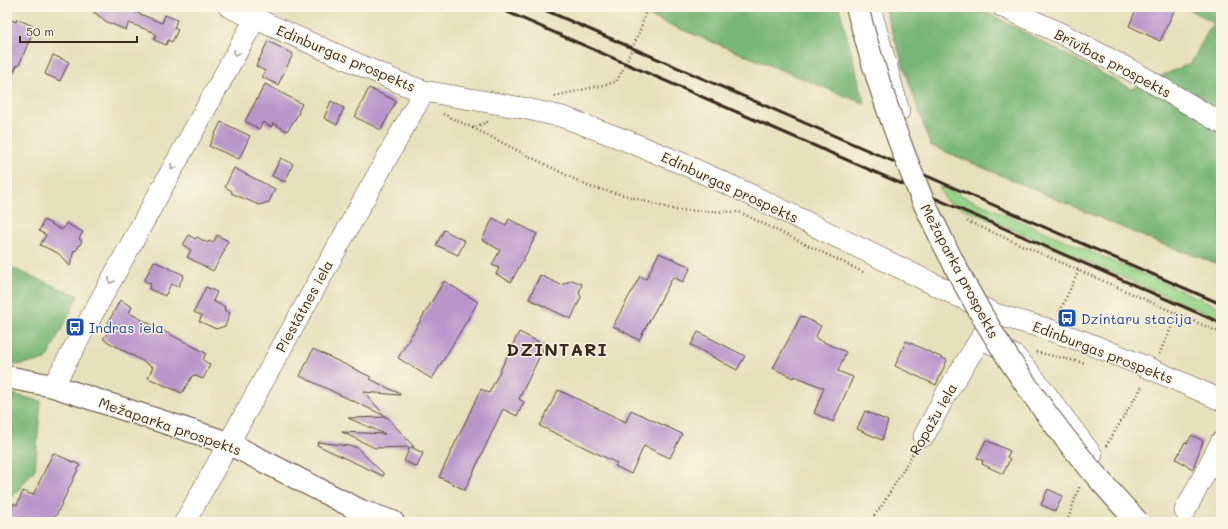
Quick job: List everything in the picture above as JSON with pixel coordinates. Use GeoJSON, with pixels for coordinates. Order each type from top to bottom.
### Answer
{"type":"FeatureCollection","features":[{"type":"Feature","properties":{"kind":"main road","name":"Mežaparka prospekts"},"geometry":{"type":"LineString","coordinates":[[857,7],[867,46],[892,124],[921,197],[972,298],[998,343],[1052,419],[1092,471],[1138,522]]}},
{"type":"Feature","properties":{"kind":"main road","name":"Mežaparka prospekts"},"geometry":{"type":"LineString","coordinates":[[7,377],[53,386],[228,443],[361,511],[392,522]]}},
{"type":"Feature","properties":{"kind":"street","name":"Edinburgas prospekts"},"geometry":{"type":"LineString","coordinates":[[229,7],[403,84],[424,91],[523,108],[563,118],[625,140],[681,163],[749,194],[995,314],[1085,342],[1221,400]]}},
{"type":"Feature","properties":{"kind":"street"},"geometry":{"type":"LineString","coordinates":[[848,7],[879,116]]}},
{"type":"Feature","properties":{"kind":"street"},"geometry":{"type":"LineString","coordinates":[[870,7],[899,110]]}},
{"type":"Feature","properties":{"kind":"street","name":"Brīvības prospekts"},"geometry":{"type":"LineString","coordinates":[[1003,7],[1062,34],[1138,74],[1221,123]]}},
{"type":"Feature","properties":{"kind":"street"},"geometry":{"type":"LineString","coordinates":[[53,386],[255,19]]}},
{"type":"Feature","properties":{"kind":"street","name":"Piestātnes iela"},"geometry":{"type":"LineString","coordinates":[[185,522],[424,91]]}},
{"type":"Feature","properties":{"kind":"street","name":"Ropažu iela"},"geometry":{"type":"LineString","coordinates":[[924,436],[946,394],[982,338],[995,314]]}},
{"type":"Feature","properties":{"kind":"street"},"geometry":{"type":"LineString","coordinates":[[982,338],[1015,356],[1019,360],[1096,461]]}},
{"type":"Feature","properties":{"kind":"street"},"geometry":{"type":"LineString","coordinates":[[1185,511],[1221,442]]}},
{"type":"Feature","properties":{"kind":"path"},"geometry":{"type":"LineString","coordinates":[[554,96],[616,82],[641,28],[647,7]]}},
{"type":"Feature","properties":{"kind":"path"},"geometry":{"type":"LineString","coordinates":[[440,112],[590,187],[675,210],[739,212],[867,274]]}},
{"type":"Feature","properties":{"kind":"path"},"geometry":{"type":"LineString","coordinates":[[474,128],[493,120]]}},
{"type":"Feature","properties":{"kind":"path"},"geometry":{"type":"LineString","coordinates":[[967,221],[1221,333]]}},
{"type":"Feature","properties":{"kind":"path"},"geometry":{"type":"LineString","coordinates":[[1079,270],[1060,311],[1080,320]]}},
{"type":"Feature","properties":{"kind":"path"},"geometry":{"type":"LineString","coordinates":[[1067,522],[1079,487],[1110,440],[1145,382],[1178,313]]}},
{"type":"Feature","properties":{"kind":"path"},"geometry":{"type":"LineString","coordinates":[[1030,349],[1038,353],[1090,364]]}},
{"type":"Feature","properties":{"kind":"path","name":"Ropažu iela"},"geometry":{"type":"LineString","coordinates":[[869,522],[883,504],[924,436]]}},
{"type":"Feature","properties":{"kind":"green space"},"geometry":{"type":"Polygon","coordinates":[[[626,7],[839,7],[865,104],[626,7]]]}},
{"type":"Feature","properties":{"kind":"green space"},"geometry":{"type":"Polygon","coordinates":[[[884,7],[977,7],[1131,89],[1191,63],[1213,22],[1184,7],[1221,7],[1221,265],[1156,242],[930,145],[884,7]]]}},
{"type":"Feature","properties":{"kind":"green space"},"geometry":{"type":"Polygon","coordinates":[[[939,186],[1221,308],[1221,320],[946,201],[939,186]]]}},
{"type":"Feature","properties":{"kind":"green space"},"geometry":{"type":"Polygon","coordinates":[[[7,266],[78,296],[46,360],[16,365],[7,363],[7,266]]]}},
{"type":"Feature","properties":{"kind":"green space"},"geometry":{"type":"Polygon","coordinates":[[[7,393],[41,401],[35,469],[11,499],[7,497],[7,393]]]}},
{"type":"Feature","properties":{"kind":"building"},"geometry":{"type":"Polygon","coordinates":[[[87,7],[137,7],[135,12],[162,23],[165,15],[177,20],[174,28],[178,30],[172,42],[168,40],[166,45],[154,40],[156,35],[153,32],[129,23],[126,30],[107,22],[87,7]]]}},
{"type":"Feature","properties":{"kind":"building"},"geometry":{"type":"Polygon","coordinates":[[[1137,7],[1176,7],[1160,41],[1129,26],[1137,7]]]}},
{"type":"Feature","properties":{"kind":"building"},"geometry":{"type":"Polygon","coordinates":[[[7,18],[16,22],[17,19],[33,26],[31,31],[33,32],[19,65],[17,65],[7,87],[7,18]]]}},
{"type":"Feature","properties":{"kind":"building"},"geometry":{"type":"Polygon","coordinates":[[[268,41],[293,54],[278,85],[262,77],[265,71],[256,66],[268,41]]]}},
{"type":"Feature","properties":{"kind":"building"},"geometry":{"type":"Polygon","coordinates":[[[53,55],[69,62],[60,81],[45,74],[53,55]]]}},
{"type":"Feature","properties":{"kind":"building"},"geometry":{"type":"Polygon","coordinates":[[[265,84],[302,104],[298,112],[299,113],[287,131],[273,123],[271,127],[263,122],[259,129],[245,121],[265,84]]]}},
{"type":"Feature","properties":{"kind":"building"},"geometry":{"type":"Polygon","coordinates":[[[369,88],[396,101],[381,130],[355,117],[369,88]]]}},
{"type":"Feature","properties":{"kind":"building"},"geometry":{"type":"Polygon","coordinates":[[[331,101],[344,108],[337,125],[324,118],[331,101]]]}},
{"type":"Feature","properties":{"kind":"building"},"geometry":{"type":"Polygon","coordinates":[[[221,122],[250,136],[239,159],[209,146],[221,122]]]}},
{"type":"Feature","properties":{"kind":"building"},"geometry":{"type":"Polygon","coordinates":[[[281,158],[293,164],[285,182],[272,176],[281,158]]]}},
{"type":"Feature","properties":{"kind":"building"},"geometry":{"type":"Polygon","coordinates":[[[234,168],[275,189],[269,202],[259,205],[231,193],[232,191],[225,187],[234,168]]]}},
{"type":"Feature","properties":{"kind":"building"},"geometry":{"type":"Polygon","coordinates":[[[493,218],[506,225],[509,219],[537,234],[511,282],[496,274],[499,268],[492,265],[500,250],[482,240],[493,218]]]}},
{"type":"Feature","properties":{"kind":"building"},"geometry":{"type":"Polygon","coordinates":[[[44,220],[62,230],[66,223],[83,232],[79,239],[82,241],[76,251],[74,250],[70,266],[58,253],[40,245],[46,235],[39,231],[44,220]]]}},
{"type":"Feature","properties":{"kind":"building"},"geometry":{"type":"Polygon","coordinates":[[[444,230],[465,241],[458,255],[436,245],[444,230]]]}},
{"type":"Feature","properties":{"kind":"building"},"geometry":{"type":"Polygon","coordinates":[[[189,235],[195,239],[197,237],[208,243],[209,241],[213,243],[217,235],[228,241],[224,249],[225,250],[213,271],[187,257],[191,250],[183,245],[189,235]]]}},
{"type":"Feature","properties":{"kind":"building"},"geometry":{"type":"Polygon","coordinates":[[[659,253],[691,267],[683,282],[673,277],[639,340],[613,326],[640,276],[646,279],[659,253]]]}},
{"type":"Feature","properties":{"kind":"building"},"geometry":{"type":"Polygon","coordinates":[[[154,261],[184,275],[178,287],[171,284],[165,296],[149,289],[151,284],[144,281],[154,261]]]}},
{"type":"Feature","properties":{"kind":"building"},"geometry":{"type":"Polygon","coordinates":[[[540,275],[561,285],[572,280],[582,284],[579,293],[581,297],[571,319],[529,299],[540,275]]]}},
{"type":"Feature","properties":{"kind":"building"},"geometry":{"type":"Polygon","coordinates":[[[444,281],[478,302],[432,379],[398,358],[444,281]]]}},
{"type":"Feature","properties":{"kind":"building"},"geometry":{"type":"Polygon","coordinates":[[[206,287],[217,292],[213,301],[225,307],[224,310],[230,313],[225,326],[216,329],[199,321],[202,316],[194,312],[206,287]]]}},
{"type":"Feature","properties":{"kind":"building"},"geometry":{"type":"Polygon","coordinates":[[[120,300],[132,307],[129,313],[206,353],[203,360],[210,365],[203,379],[193,375],[182,393],[148,378],[153,367],[103,339],[112,326],[108,323],[120,300]]]}},
{"type":"Feature","properties":{"kind":"building"},"geometry":{"type":"Polygon","coordinates":[[[801,316],[821,326],[815,338],[846,352],[838,371],[853,377],[833,422],[814,413],[824,388],[795,376],[793,378],[773,368],[801,316]]]}},
{"type":"Feature","properties":{"kind":"building"},"geometry":{"type":"Polygon","coordinates":[[[519,332],[545,345],[519,399],[524,402],[517,416],[503,409],[465,490],[439,477],[481,389],[489,393],[519,332]]]}},
{"type":"Feature","properties":{"kind":"building"},"geometry":{"type":"Polygon","coordinates":[[[698,332],[745,356],[737,370],[691,345],[698,332]]]}},
{"type":"Feature","properties":{"kind":"building"},"geometry":{"type":"Polygon","coordinates":[[[906,341],[947,360],[936,385],[895,366],[906,341]]]}},
{"type":"Feature","properties":{"kind":"building"},"geometry":{"type":"Polygon","coordinates":[[[313,349],[371,377],[370,379],[400,395],[364,392],[385,416],[300,376],[313,349]]]}},
{"type":"Feature","properties":{"kind":"building"},"geometry":{"type":"Polygon","coordinates":[[[558,390],[626,422],[631,410],[682,434],[670,458],[644,446],[631,474],[615,466],[617,463],[540,426],[558,390]]]}},
{"type":"Feature","properties":{"kind":"building"},"geometry":{"type":"Polygon","coordinates":[[[865,411],[888,421],[882,440],[857,429],[865,411]]]}},
{"type":"Feature","properties":{"kind":"building"},"geometry":{"type":"Polygon","coordinates":[[[387,417],[414,447],[411,447],[423,453],[417,467],[404,461],[410,447],[375,448],[342,432],[385,434],[348,418],[387,417]]]}},
{"type":"Feature","properties":{"kind":"building"},"geometry":{"type":"Polygon","coordinates":[[[1192,435],[1203,441],[1193,469],[1176,459],[1185,442],[1187,443],[1192,435]]]}},
{"type":"Feature","properties":{"kind":"building"},"geometry":{"type":"Polygon","coordinates":[[[986,440],[1010,451],[1007,457],[1010,459],[1003,474],[982,464],[983,461],[977,458],[986,440]]]}},
{"type":"Feature","properties":{"kind":"building"},"geometry":{"type":"Polygon","coordinates":[[[318,442],[356,447],[384,474],[383,476],[317,445],[318,442]]]}},
{"type":"Feature","properties":{"kind":"building"},"geometry":{"type":"Polygon","coordinates":[[[53,453],[80,465],[53,522],[7,522],[14,503],[17,505],[23,491],[33,495],[53,453]]]}},
{"type":"Feature","properties":{"kind":"building"},"geometry":{"type":"Polygon","coordinates":[[[1048,489],[1063,496],[1055,511],[1041,505],[1048,489]]]}},
{"type":"Feature","properties":{"kind":"railway"},"geometry":{"type":"LineString","coordinates":[[496,7],[1221,323]]}},
{"type":"Feature","properties":{"kind":"railway"},"geometry":{"type":"LineString","coordinates":[[538,7],[1221,304]]}},
{"type":"Feature","properties":{"kind":"place","name":"Dzintaru stacija"},"geometry":{"type":"Point","coordinates":[1067,318]}},
{"type":"Feature","properties":{"kind":"place","name":"Indras iela"},"geometry":{"type":"Point","coordinates":[75,327]}},
{"type":"Feature","properties":{"kind":"district","name":"DZINTARI"},"geometry":{"type":"Point","coordinates":[557,349]}}]}
